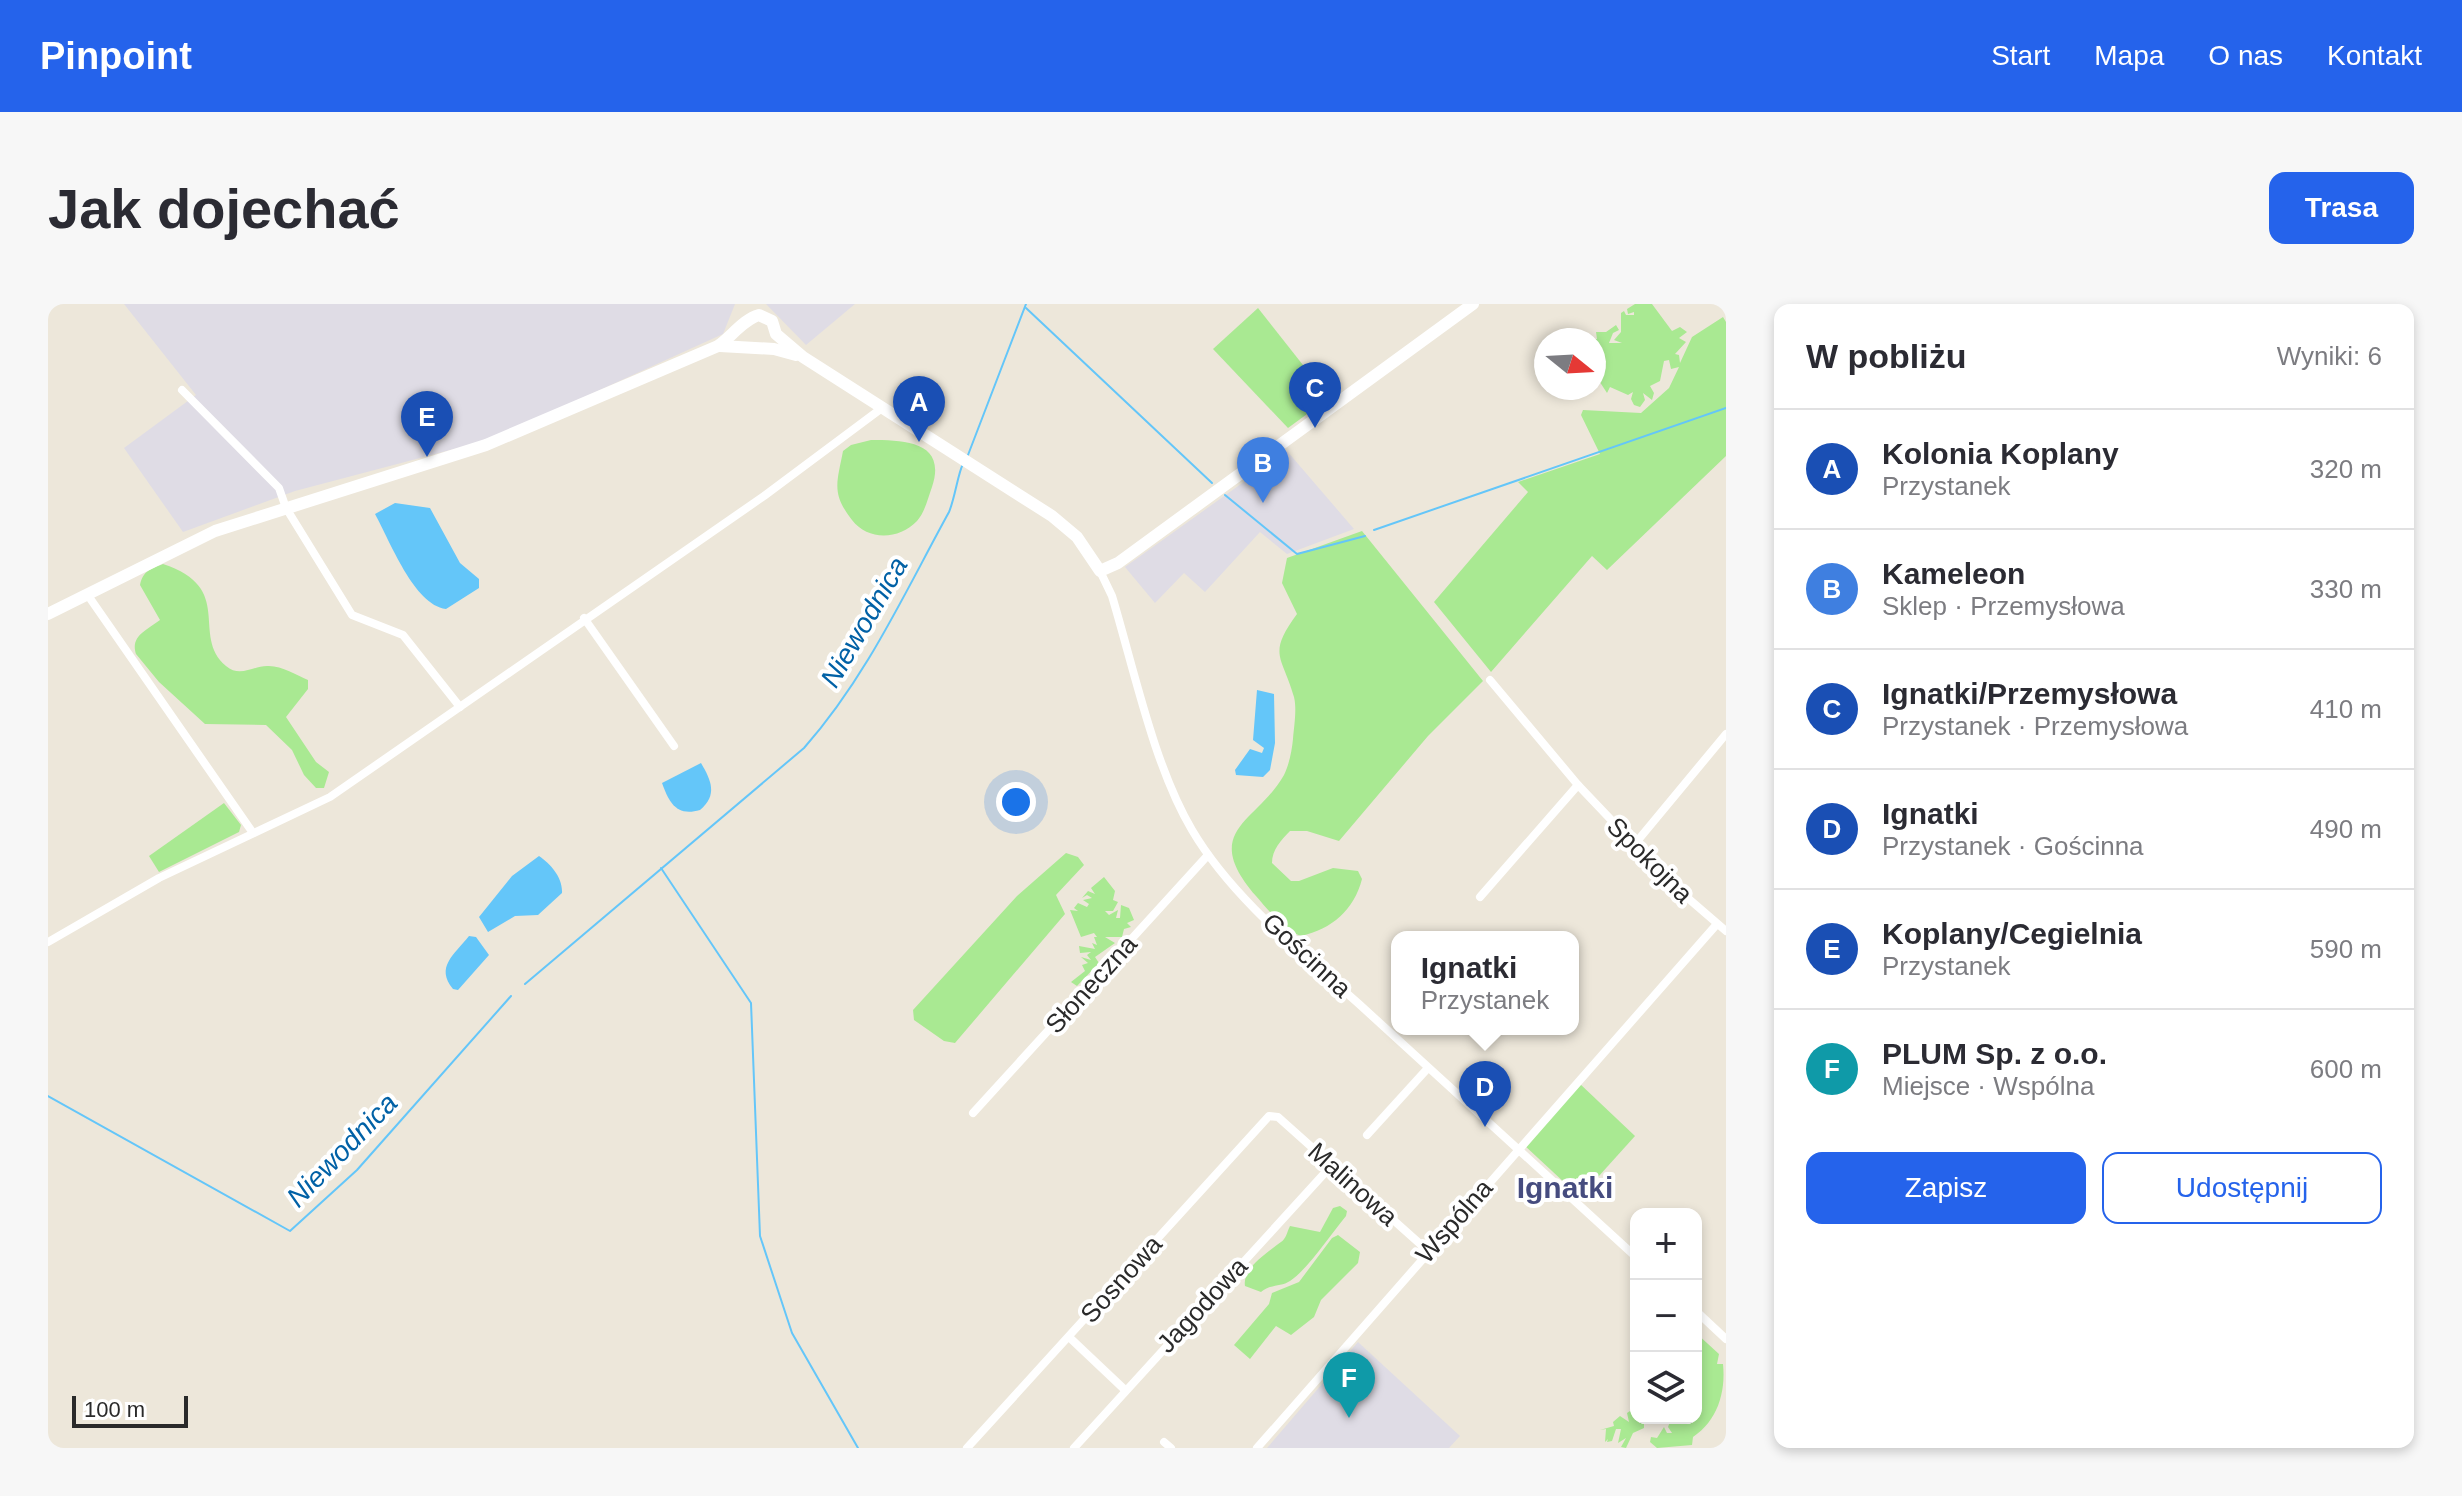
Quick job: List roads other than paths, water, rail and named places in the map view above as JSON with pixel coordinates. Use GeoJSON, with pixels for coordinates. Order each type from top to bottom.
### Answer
{"type":"FeatureCollection","features":[{"type":"Feature","properties":{"kind":"street"},"geometry":{"type":"LineString","coordinates":[[747,304],[742,335],[749,347]]}},
{"type":"Feature","properties":{"kind":"street"},"geometry":{"type":"LineString","coordinates":[[755,304],[763,316],[772,321],[776,334],[803,357],[1065,526],[1100,571],[1118,563],[1473,304]]}},
{"type":"Feature","properties":{"kind":"street"},"geometry":{"type":"LineString","coordinates":[[48,614],[184,544],[286,508],[486,445],[718,346],[745,323],[763,316]]}},
{"type":"Feature","properties":{"kind":"street"},"geometry":{"type":"LineString","coordinates":[[763,349],[769,346],[776,334]]}},
{"type":"Feature","properties":{"kind":"street"},"geometry":{"type":"LineString","coordinates":[[718,346],[749,347],[803,357]]}},
{"type":"Feature","properties":{"kind":"street"},"geometry":{"type":"LineString","coordinates":[[182,390],[279,488],[286,508],[352,615],[403,635],[460,707]]}},
{"type":"Feature","properties":{"kind":"street"},"geometry":{"type":"LineString","coordinates":[[48,942],[159,878],[330,797],[764,496],[882,408]]}},
{"type":"Feature","properties":{"kind":"street","name":"Gościnna"},"geometry":{"type":"LineString","coordinates":[[1100,571],[1112,596],[1169,781],[1186,819],[1208,855],[1264,916],[1391,1034]]}},
{"type":"Feature","properties":{"kind":"street"},"geometry":{"type":"LineString","coordinates":[[87,594],[253,833]]}},
{"type":"Feature","properties":{"kind":"street"},"geometry":{"type":"LineString","coordinates":[[584,618],[674,746]]}},
{"type":"Feature","properties":{"kind":"street","name":"Spokojna"},"geometry":{"type":"LineString","coordinates":[[1490,680],[1578,785],[1634,845],[1726,931]]}},
{"type":"Feature","properties":{"kind":"street"},"geometry":{"type":"LineString","coordinates":[[1634,845],[1726,734]]}},
{"type":"Feature","properties":{"kind":"street"},"geometry":{"type":"LineString","coordinates":[[1480,897],[1578,785]]}},
{"type":"Feature","properties":{"kind":"street","name":"Słoneczna"},"geometry":{"type":"LineString","coordinates":[[973,1113],[1208,855]]}},
{"type":"Feature","properties":{"kind":"street","name":"Wspólna"},"geometry":{"type":"LineString","coordinates":[[1257,1448],[1717,924]]}},
{"type":"Feature","properties":{"kind":"street","name":"Gościnna"},"geometry":{"type":"LineString","coordinates":[[1392,1035],[1630,1251]]}},
{"type":"Feature","properties":{"kind":"street"},"geometry":{"type":"LineString","coordinates":[[1367,1135],[1428,1068]]}},
{"type":"Feature","properties":{"kind":"street","name":"Sosnowa"},"geometry":{"type":"LineString","coordinates":[[967,1448],[1269,1116],[1278,1117]]}},
{"type":"Feature","properties":{"kind":"street","name":"Malinowa"},"geometry":{"type":"LineString","coordinates":[[1278,1117],[1428,1251]]}},
{"type":"Feature","properties":{"kind":"street","name":"Jagodowa"},"geometry":{"type":"LineString","coordinates":[[1074,1448],[1124,1389],[1332,1165]]}},
{"type":"Feature","properties":{"kind":"street"},"geometry":{"type":"LineString","coordinates":[[1702,1317],[1726,1339]]}},
{"type":"Feature","properties":{"kind":"street"},"geometry":{"type":"LineString","coordinates":[[1069,1337],[1124,1389]]}},
{"type":"Feature","properties":{"kind":"water"},"geometry":{"type":"Polygon","coordinates":[[[395,503],[430,508],[460,563],[479,579],[479,588],[446,609],[434,605],[424,596],[404,570],[375,514],[395,503]]]}},
{"type":"Feature","properties":{"kind":"water"},"geometry":{"type":"Polygon","coordinates":[[[1257,690],[1274,694],[1275,743],[1270,770],[1263,777],[1236,775],[1235,770],[1250,749],[1262,753],[1264,748],[1253,740],[1257,690]]]}},
{"type":"Feature","properties":{"kind":"water"},"geometry":{"type":"Polygon","coordinates":[[[701,763],[710,781],[709,799],[700,810],[679,810],[671,802],[662,783],[701,763]]]}},
{"type":"Feature","properties":{"kind":"water"},"geometry":{"type":"Polygon","coordinates":[[[539,856],[555,872],[561,882],[562,893],[538,915],[515,916],[488,932],[479,917],[512,876],[539,856]]]}},
{"type":"Feature","properties":{"kind":"water"},"geometry":{"type":"Polygon","coordinates":[[[469,936],[476,937],[489,955],[458,990],[453,989],[446,968],[469,936]]]}},
{"type":"Feature","properties":{"kind":"waterway","name":"Niewodnica"},"geometry":{"type":"LineString","coordinates":[[968,455],[1026,304]]}},
{"type":"Feature","properties":{"kind":"waterway"},"geometry":{"type":"LineString","coordinates":[[1026,308],[1212,483]]}},
{"type":"Feature","properties":{"kind":"waterway"},"geometry":{"type":"LineString","coordinates":[[1374,530],[1726,408]]}},
{"type":"Feature","properties":{"kind":"waterway","name":"Niewodnica"},"geometry":{"type":"LineString","coordinates":[[525,984],[804,748],[846,693],[883,634],[949,512],[963,464]]}},
{"type":"Feature","properties":{"kind":"waterway"},"geometry":{"type":"LineString","coordinates":[[1225,495],[1297,554],[1365,536]]}},
{"type":"Feature","properties":{"kind":"waterway"},"geometry":{"type":"LineString","coordinates":[[661,868],[751,1003],[760,1236],[792,1333],[858,1448]]}},
{"type":"Feature","properties":{"kind":"waterway","name":"Niewodnica"},"geometry":{"type":"LineString","coordinates":[[48,1096],[290,1231],[357,1170],[511,996]]}},
{"type":"Feature","properties":{"kind":"place","name":"Ignatki/Przemysłowa"},"geometry":{"type":"Point","coordinates":[1315,428]}},
{"type":"Feature","properties":{"kind":"place","name":"Kolonia Koplany"},"geometry":{"type":"Point","coordinates":[919,442]}},
{"type":"Feature","properties":{"kind":"place","name":"Koplany/Cegielnia"},"geometry":{"type":"Point","coordinates":[427,457]}},
{"type":"Feature","properties":{"kind":"place","name":"Kameleon"},"geometry":{"type":"Point","coordinates":[1263,503]}},
{"type":"Feature","properties":{"kind":"place","name":"Ignatki"},"geometry":{"type":"Point","coordinates":[1485,1127]}},
{"type":"Feature","properties":{"kind":"place","name":"PLUM Sp. z o.o."},"geometry":{"type":"Point","coordinates":[1349,1418]}},
{"type":"Feature","properties":{"kind":"district","name":"Ignatki"},"geometry":{"type":"Point","coordinates":[1565,1187]}}]}
